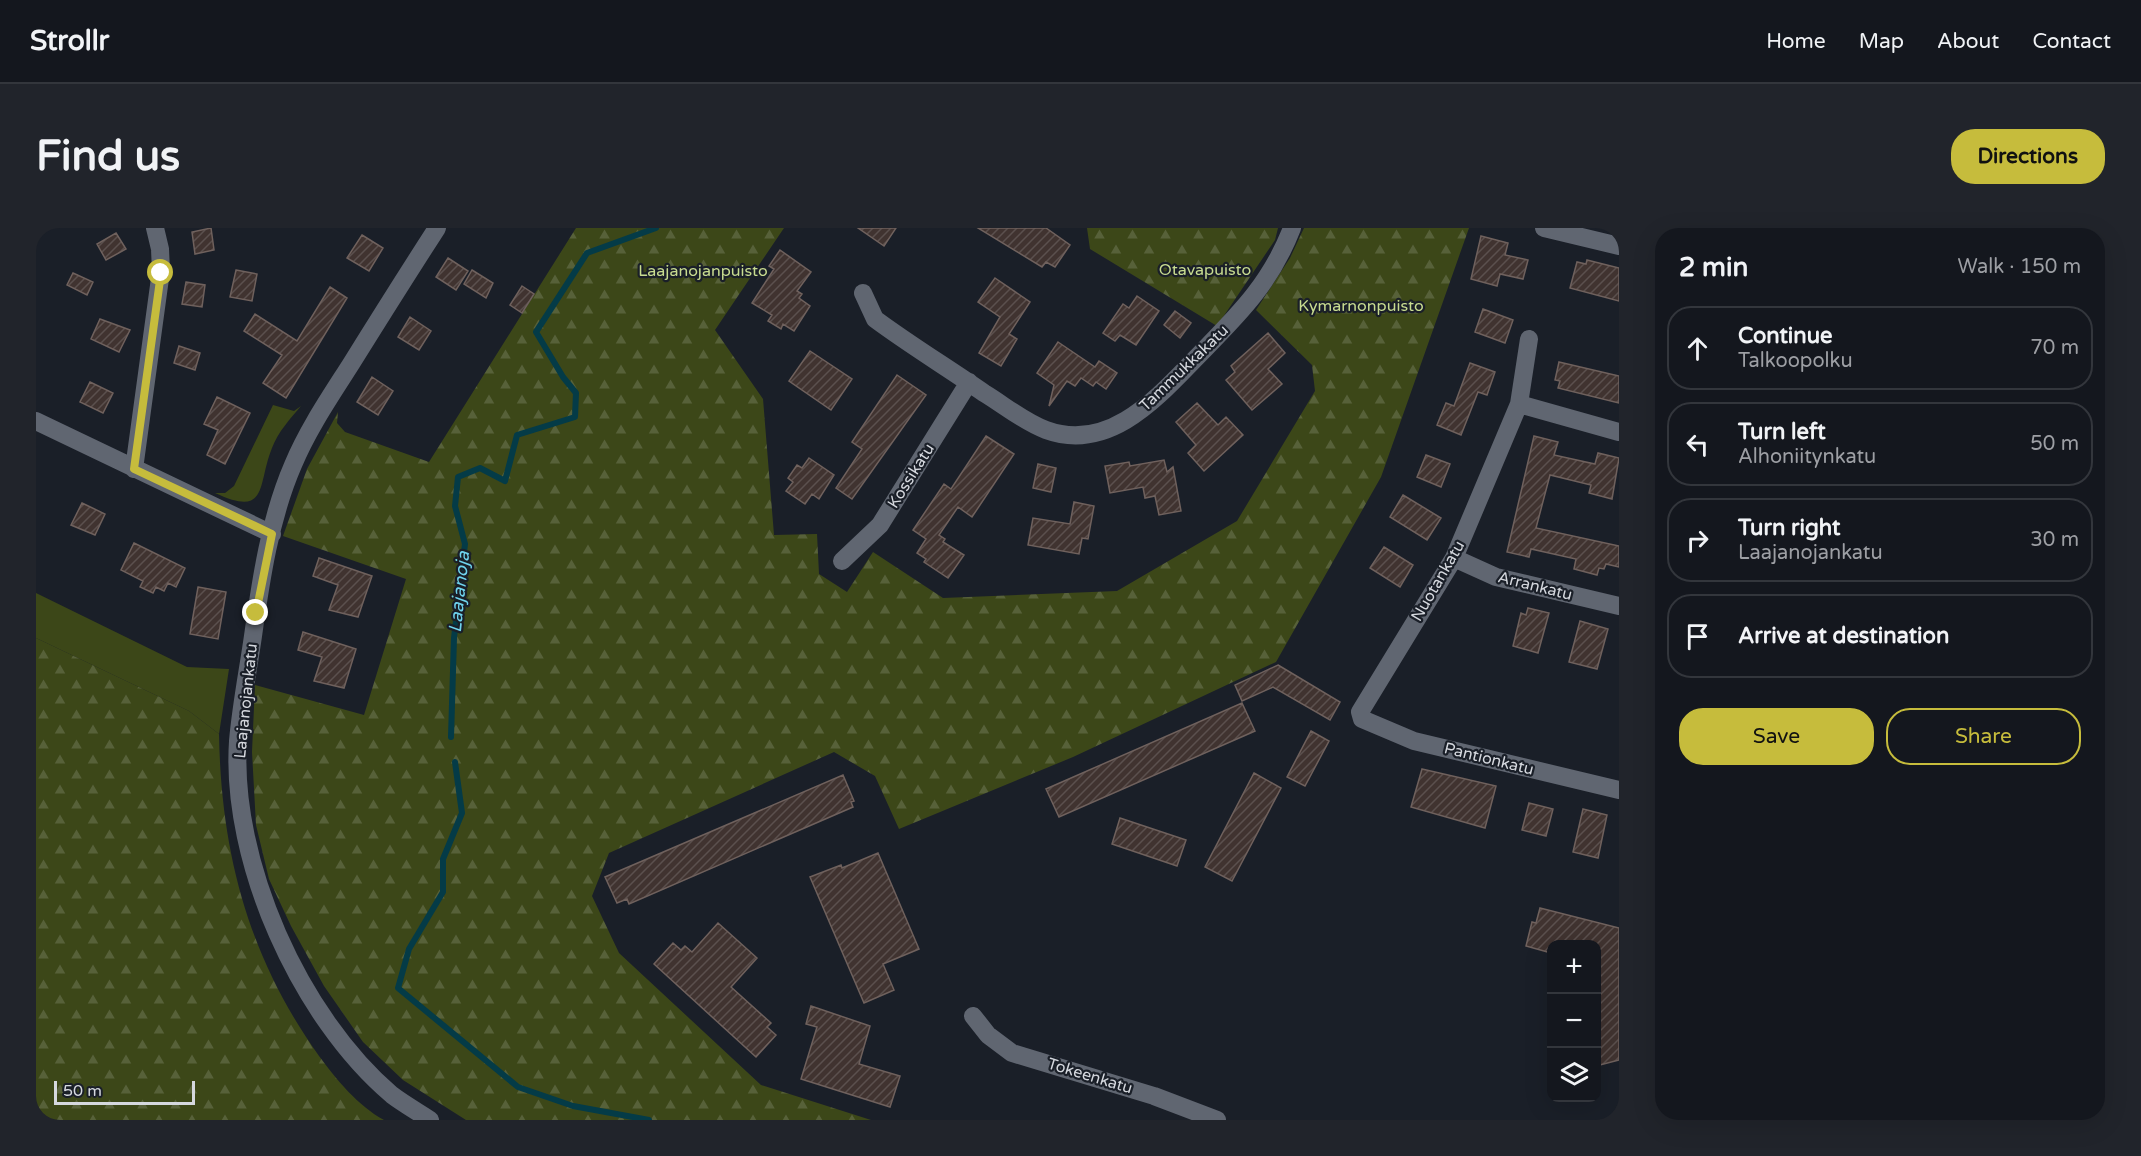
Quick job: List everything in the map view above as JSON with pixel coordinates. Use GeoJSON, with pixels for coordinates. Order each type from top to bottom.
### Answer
{"type":"FeatureCollection","features":[{"type":"Feature","properties":{"kind":"street"},"geometry":{"type":"LineString","coordinates":[[134,469],[161,271],[160,249],[155,228]]}},
{"type":"Feature","properties":{"kind":"street","name":"Laajanojankatu"},"geometry":{"type":"LineString","coordinates":[[430,1120],[393,1095],[348,1050],[306,988],[268,914],[248,850],[240,797],[238,742],[256,610],[272,534],[292,466],[306,439],[437,228]]}},
{"type":"Feature","properties":{"kind":"street","name":"Tammukkakatu"},"geometry":{"type":"LineString","coordinates":[[863,293],[875,319],[1034,425],[1047,431],[1083,436],[1121,423],[1153,402],[1252,300],[1281,255],[1292,228]]}},
{"type":"Feature","properties":{"kind":"street"},"geometry":{"type":"LineString","coordinates":[[1544,228],[1619,246]]}},
{"type":"Feature","properties":{"kind":"street","name":"Nuotankatu"},"geometry":{"type":"LineString","coordinates":[[1362,719],[1360,712],[1454,558],[1519,404],[1528,339]]}},
{"type":"Feature","properties":{"kind":"street","name":"Kossikatu"},"geometry":{"type":"LineString","coordinates":[[842,561],[880,525],[969,382]]}},
{"type":"Feature","properties":{"kind":"street"},"geometry":{"type":"LineString","coordinates":[[1519,404],[1619,432]]}},
{"type":"Feature","properties":{"kind":"street"},"geometry":{"type":"LineString","coordinates":[[36,421],[272,534]]}},
{"type":"Feature","properties":{"kind":"street","name":"Arrankatu"},"geometry":{"type":"LineString","coordinates":[[1454,558],[1496,577],[1619,606]]}},
{"type":"Feature","properties":{"kind":"street","name":"Pantionkatu"},"geometry":{"type":"LineString","coordinates":[[1362,719],[1414,741],[1619,790]]}},
{"type":"Feature","properties":{"kind":"street","name":"Tokeenkatu"},"geometry":{"type":"LineString","coordinates":[[973,1016],[988,1035],[1012,1053],[1154,1096],[1217,1120]]}},
{"type":"Feature","properties":{"kind":"green space"},"geometry":{"type":"Polygon","coordinates":[[[576,228],[784,228],[715,330],[763,399],[774,535],[817,534],[819,574],[847,592],[873,552],[943,598],[1117,591],[1237,521],[1315,391],[1312,365],[1256,310],[1290,258],[1304,228],[1469,228],[1381,477],[1276,662],[1073,757],[899,829],[875,776],[834,752],[609,853],[592,896],[619,953],[761,1085],[871,1120],[466,1120],[403,1080],[363,1042],[324,986],[291,926],[269,879],[256,825],[252,752],[255,685],[364,715],[406,579],[283,536],[307,469],[338,412],[337,423],[345,432],[429,462],[576,228]]]}},
{"type":"Feature","properties":{"kind":"green space","name":"Otavapuisto"},"geometry":{"type":"Polygon","coordinates":[[[1087,228],[1278,228],[1275,240],[1217,326],[1090,249],[1087,228]]]}},
{"type":"Feature","properties":{"kind":"green space"},"geometry":{"type":"Polygon","coordinates":[[[273,405],[294,411],[301,406],[275,442],[258,494],[253,500],[245,502],[232,500],[215,493],[225,493],[234,486],[273,405]]]}},
{"type":"Feature","properties":{"kind":"green space"},"geometry":{"type":"Polygon","coordinates":[[[36,593],[187,667],[229,669],[219,734],[189,711],[36,638],[36,593]]]}},
{"type":"Feature","properties":{"kind":"green space"},"geometry":{"type":"Polygon","coordinates":[[[36,638],[189,711],[219,734],[221,778],[233,863],[257,943],[274,981],[319,1056],[356,1100],[384,1120],[36,1120],[36,638]]]}},
{"type":"Feature","properties":{"kind":"building"},"geometry":{"type":"Polygon","coordinates":[[[211,228],[214,250],[195,254],[192,232],[211,228]]]}},
{"type":"Feature","properties":{"kind":"building"},"geometry":{"type":"Polygon","coordinates":[[[858,228],[896,228],[884,246],[858,228]]]}},
{"type":"Feature","properties":{"kind":"building"},"geometry":{"type":"Polygon","coordinates":[[[978,228],[1046,228],[1070,245],[1055,267],[1046,262],[1042,267],[978,228]]]}},
{"type":"Feature","properties":{"kind":"building"},"geometry":{"type":"Polygon","coordinates":[[[116,233],[126,249],[106,260],[97,244],[116,233]]]}},
{"type":"Feature","properties":{"kind":"building"},"geometry":{"type":"Polygon","coordinates":[[[362,235],[383,248],[369,271],[347,258],[362,235]]]}},
{"type":"Feature","properties":{"kind":"building"},"geometry":{"type":"Polygon","coordinates":[[[1481,236],[1508,243],[1505,255],[1528,260],[1523,279],[1500,274],[1497,286],[1471,279],[1481,236]]]}},
{"type":"Feature","properties":{"kind":"building"},"geometry":{"type":"Polygon","coordinates":[[[780,250],[811,272],[797,291],[802,294],[799,298],[810,306],[794,331],[783,324],[781,329],[768,321],[772,315],[752,303],[774,269],[769,266],[780,250]]]}},
{"type":"Feature","properties":{"kind":"building"},"geometry":{"type":"Polygon","coordinates":[[[448,258],[468,271],[456,290],[436,277],[448,258]]]}},
{"type":"Feature","properties":{"kind":"building"},"geometry":{"type":"Polygon","coordinates":[[[1587,260],[1619,268],[1619,301],[1570,288],[1577,262],[1586,264],[1587,260]]]}},
{"type":"Feature","properties":{"kind":"building"},"geometry":{"type":"Polygon","coordinates":[[[236,270],[257,274],[252,301],[230,297],[236,270]]]}},
{"type":"Feature","properties":{"kind":"building"},"geometry":{"type":"Polygon","coordinates":[[[472,270],[493,283],[486,298],[464,284],[472,270]]]}},
{"type":"Feature","properties":{"kind":"building"},"geometry":{"type":"Polygon","coordinates":[[[73,273],[93,282],[87,295],[67,285],[73,273]]]}},
{"type":"Feature","properties":{"kind":"building"},"geometry":{"type":"Polygon","coordinates":[[[995,278],[1030,302],[1009,334],[1017,339],[1001,366],[979,353],[1000,317],[978,302],[995,278]]]}},
{"type":"Feature","properties":{"kind":"building"},"geometry":{"type":"Polygon","coordinates":[[[186,282],[205,285],[202,307],[182,304],[186,282]]]}},
{"type":"Feature","properties":{"kind":"building"},"geometry":{"type":"Polygon","coordinates":[[[522,286],[534,294],[522,313],[510,305],[522,286]]]}},
{"type":"Feature","properties":{"kind":"building"},"geometry":{"type":"Polygon","coordinates":[[[330,287],[347,298],[286,398],[263,383],[282,355],[244,331],[255,314],[297,341],[330,287]]]}},
{"type":"Feature","properties":{"kind":"building"},"geometry":{"type":"Polygon","coordinates":[[[1137,296],[1159,311],[1136,345],[1120,335],[1115,341],[1103,333],[1123,304],[1129,308],[1137,296]]]}},
{"type":"Feature","properties":{"kind":"building"},"geometry":{"type":"Polygon","coordinates":[[[1483,309],[1513,320],[1505,343],[1475,332],[1483,309]]]}},
{"type":"Feature","properties":{"kind":"building"},"geometry":{"type":"Polygon","coordinates":[[[1175,311],[1191,323],[1180,338],[1164,325],[1175,311]]]}},
{"type":"Feature","properties":{"kind":"building"},"geometry":{"type":"Polygon","coordinates":[[[410,317],[431,331],[419,350],[398,337],[410,317]]]}},
{"type":"Feature","properties":{"kind":"building"},"geometry":{"type":"Polygon","coordinates":[[[100,319],[130,330],[119,352],[91,339],[100,319]]]}},
{"type":"Feature","properties":{"kind":"building"},"geometry":{"type":"Polygon","coordinates":[[[1268,333],[1285,353],[1268,369],[1282,384],[1252,410],[1226,380],[1235,372],[1231,366],[1268,333]]]}},
{"type":"Feature","properties":{"kind":"building"},"geometry":{"type":"Polygon","coordinates":[[[1058,342],[1095,367],[1099,361],[1117,373],[1106,389],[1096,382],[1093,386],[1081,378],[1075,386],[1067,381],[1049,406],[1054,385],[1037,373],[1058,342]]]}},
{"type":"Feature","properties":{"kind":"building"},"geometry":{"type":"Polygon","coordinates":[[[179,346],[200,353],[195,370],[174,363],[179,346]]]}},
{"type":"Feature","properties":{"kind":"building"},"geometry":{"type":"Polygon","coordinates":[[[810,351],[852,379],[831,410],[789,381],[810,351]]]}},
{"type":"Feature","properties":{"kind":"building"},"geometry":{"type":"Polygon","coordinates":[[[1559,362],[1619,376],[1619,403],[1558,388],[1560,381],[1555,380],[1559,362]]]}},
{"type":"Feature","properties":{"kind":"building"},"geometry":{"type":"Polygon","coordinates":[[[1470,363],[1495,372],[1487,395],[1478,392],[1461,435],[1437,425],[1446,403],[1454,406],[1470,363]]]}},
{"type":"Feature","properties":{"kind":"building"},"geometry":{"type":"Polygon","coordinates":[[[897,375],[926,395],[852,499],[836,488],[862,449],[852,442],[897,375]]]}},
{"type":"Feature","properties":{"kind":"building"},"geometry":{"type":"Polygon","coordinates":[[[372,377],[393,391],[378,415],[357,402],[372,377]]]}},
{"type":"Feature","properties":{"kind":"building"},"geometry":{"type":"Polygon","coordinates":[[[90,382],[113,393],[103,413],[80,402],[90,382]]]}},
{"type":"Feature","properties":{"kind":"building"},"geometry":{"type":"Polygon","coordinates":[[[217,397],[250,413],[225,464],[207,455],[218,430],[204,424],[217,397]]]}},
{"type":"Feature","properties":{"kind":"building"},"geometry":{"type":"Polygon","coordinates":[[[1197,403],[1218,425],[1226,417],[1243,435],[1204,471],[1188,453],[1196,445],[1176,422],[1197,403]]]}},
{"type":"Feature","properties":{"kind":"building"},"geometry":{"type":"Polygon","coordinates":[[[986,436],[1014,454],[972,517],[958,507],[939,535],[945,539],[943,542],[964,555],[948,578],[924,562],[926,559],[917,553],[926,539],[913,530],[944,484],[951,489],[986,436]]]}},
{"type":"Feature","properties":{"kind":"building"},"geometry":{"type":"Polygon","coordinates":[[[1534,436],[1558,442],[1554,455],[1595,464],[1598,453],[1619,458],[1612,499],[1589,493],[1591,485],[1550,475],[1536,528],[1619,546],[1619,567],[1606,564],[1604,569],[1599,568],[1597,575],[1574,569],[1576,559],[1531,549],[1529,557],[1507,552],[1534,436]]]}},
{"type":"Feature","properties":{"kind":"building"},"geometry":{"type":"Polygon","coordinates":[[[1426,455],[1450,464],[1441,487],[1417,477],[1426,455]]]}},
{"type":"Feature","properties":{"kind":"building"},"geometry":{"type":"Polygon","coordinates":[[[809,458],[834,475],[819,499],[812,494],[805,504],[786,491],[793,482],[788,478],[797,465],[802,468],[809,458]]]}},
{"type":"Feature","properties":{"kind":"building"},"geometry":{"type":"Polygon","coordinates":[[[1164,460],[1167,472],[1173,467],[1181,511],[1159,515],[1155,496],[1145,498],[1143,487],[1110,493],[1105,466],[1129,462],[1130,466],[1164,460]]]}},
{"type":"Feature","properties":{"kind":"building"},"geometry":{"type":"Polygon","coordinates":[[[1038,464],[1056,468],[1051,492],[1033,488],[1038,464]]]}},
{"type":"Feature","properties":{"kind":"building"},"geometry":{"type":"Polygon","coordinates":[[[1403,495],[1441,518],[1427,540],[1390,517],[1403,495]]]}},
{"type":"Feature","properties":{"kind":"building"},"geometry":{"type":"Polygon","coordinates":[[[1074,502],[1094,506],[1088,539],[1082,538],[1079,554],[1028,545],[1033,518],[1070,524],[1074,502]]]}},
{"type":"Feature","properties":{"kind":"building"},"geometry":{"type":"Polygon","coordinates":[[[82,503],[105,514],[95,535],[71,525],[82,503]]]}},
{"type":"Feature","properties":{"kind":"building"},"geometry":{"type":"Polygon","coordinates":[[[134,543],[185,568],[176,587],[168,583],[164,591],[156,587],[153,593],[140,587],[143,581],[121,570],[134,543]]]}},
{"type":"Feature","properties":{"kind":"building"},"geometry":{"type":"Polygon","coordinates":[[[1384,547],[1413,565],[1400,587],[1370,568],[1384,547]]]}},
{"type":"Feature","properties":{"kind":"building"},"geometry":{"type":"Polygon","coordinates":[[[319,558],[372,576],[358,617],[329,610],[338,585],[313,576],[319,558]]]}},
{"type":"Feature","properties":{"kind":"building"},"geometry":{"type":"Polygon","coordinates":[[[198,587],[226,592],[218,639],[190,634],[198,587]]]}},
{"type":"Feature","properties":{"kind":"building"},"geometry":{"type":"Polygon","coordinates":[[[1528,608],[1549,613],[1538,653],[1513,646],[1521,613],[1526,615],[1528,608]]]}},
{"type":"Feature","properties":{"kind":"building"},"geometry":{"type":"Polygon","coordinates":[[[1580,621],[1608,629],[1597,669],[1569,662],[1580,621]]]}},
{"type":"Feature","properties":{"kind":"building"},"geometry":{"type":"Polygon","coordinates":[[[303,632],[356,649],[344,688],[314,681],[322,657],[298,650],[303,632]]]}},
{"type":"Feature","properties":{"kind":"building"},"geometry":{"type":"Polygon","coordinates":[[[1278,665],[1340,702],[1330,720],[1273,687],[1242,701],[1235,685],[1278,665]]]}},
{"type":"Feature","properties":{"kind":"building"},"geometry":{"type":"Polygon","coordinates":[[[1242,703],[1255,731],[1059,817],[1046,789],[1242,703]]]}},
{"type":"Feature","properties":{"kind":"building"},"geometry":{"type":"Polygon","coordinates":[[[1311,731],[1329,741],[1305,786],[1287,777],[1311,731]]]}},
{"type":"Feature","properties":{"kind":"building"},"geometry":{"type":"Polygon","coordinates":[[[1422,769],[1496,786],[1485,828],[1411,807],[1422,769]]]}},
{"type":"Feature","properties":{"kind":"building"},"geometry":{"type":"Polygon","coordinates":[[[1254,773],[1281,788],[1232,881],[1205,867],[1254,773]]]}},
{"type":"Feature","properties":{"kind":"building"},"geometry":{"type":"Polygon","coordinates":[[[843,775],[854,801],[851,802],[853,807],[629,904],[627,899],[617,903],[605,877],[843,775]]]}},
{"type":"Feature","properties":{"kind":"building"},"geometry":{"type":"Polygon","coordinates":[[[1529,803],[1553,809],[1546,836],[1522,830],[1529,803]]]}},
{"type":"Feature","properties":{"kind":"building"},"geometry":{"type":"Polygon","coordinates":[[[1583,809],[1607,815],[1598,858],[1573,852],[1583,809]]]}},
{"type":"Feature","properties":{"kind":"building"},"geometry":{"type":"Polygon","coordinates":[[[1120,818],[1186,840],[1177,866],[1112,844],[1120,818]]]}},
{"type":"Feature","properties":{"kind":"building"},"geometry":{"type":"Polygon","coordinates":[[[878,853],[919,949],[883,964],[894,990],[864,1003],[810,877],[841,865],[842,868],[878,853]]]}},
{"type":"Feature","properties":{"kind":"building"},"geometry":{"type":"Polygon","coordinates":[[[1540,908],[1619,928],[1619,1060],[1601,1065],[1601,940],[1547,940],[1547,952],[1526,946],[1532,922],[1536,923],[1540,908]]]}},
{"type":"Feature","properties":{"kind":"building"},"geometry":{"type":"Polygon","coordinates":[[[718,923],[757,958],[731,987],[771,1023],[767,1027],[776,1035],[756,1057],[654,964],[673,943],[681,950],[685,946],[692,952],[718,923]]]}},
{"type":"Feature","properties":{"kind":"building"},"geometry":{"type":"Polygon","coordinates":[[[811,1006],[870,1026],[859,1064],[900,1076],[890,1107],[801,1079],[817,1027],[806,1024],[811,1006]]]}},
{"type":"Feature","properties":{"kind":"waterway","name":"Laajanoja"},"geometry":{"type":"LineString","coordinates":[[451,737],[454,638],[465,544],[455,506],[458,477],[480,468],[505,481],[517,435],[575,417],[576,393],[563,377],[536,332],[587,253],[656,228]]}},
{"type":"Feature","properties":{"kind":"waterway","name":"Laajanoja"},"geometry":{"type":"LineString","coordinates":[[455,762],[462,813],[443,859],[443,892],[409,949],[398,988],[518,1087],[573,1106],[649,1120]]}},
{"type":"Feature","properties":{"kind":"route"},"geometry":{"type":"LineString","coordinates":[[161,273],[134,469],[272,534],[256,613]]}},
{"type":"Feature","properties":{"kind":"park label","name":"Laajanojanpuisto"},"geometry":{"type":"Point","coordinates":[703,271]}},
{"type":"Feature","properties":{"kind":"park label","name":"Kymarnonpuisto"},"geometry":{"type":"Point","coordinates":[1361,306]}}]}
